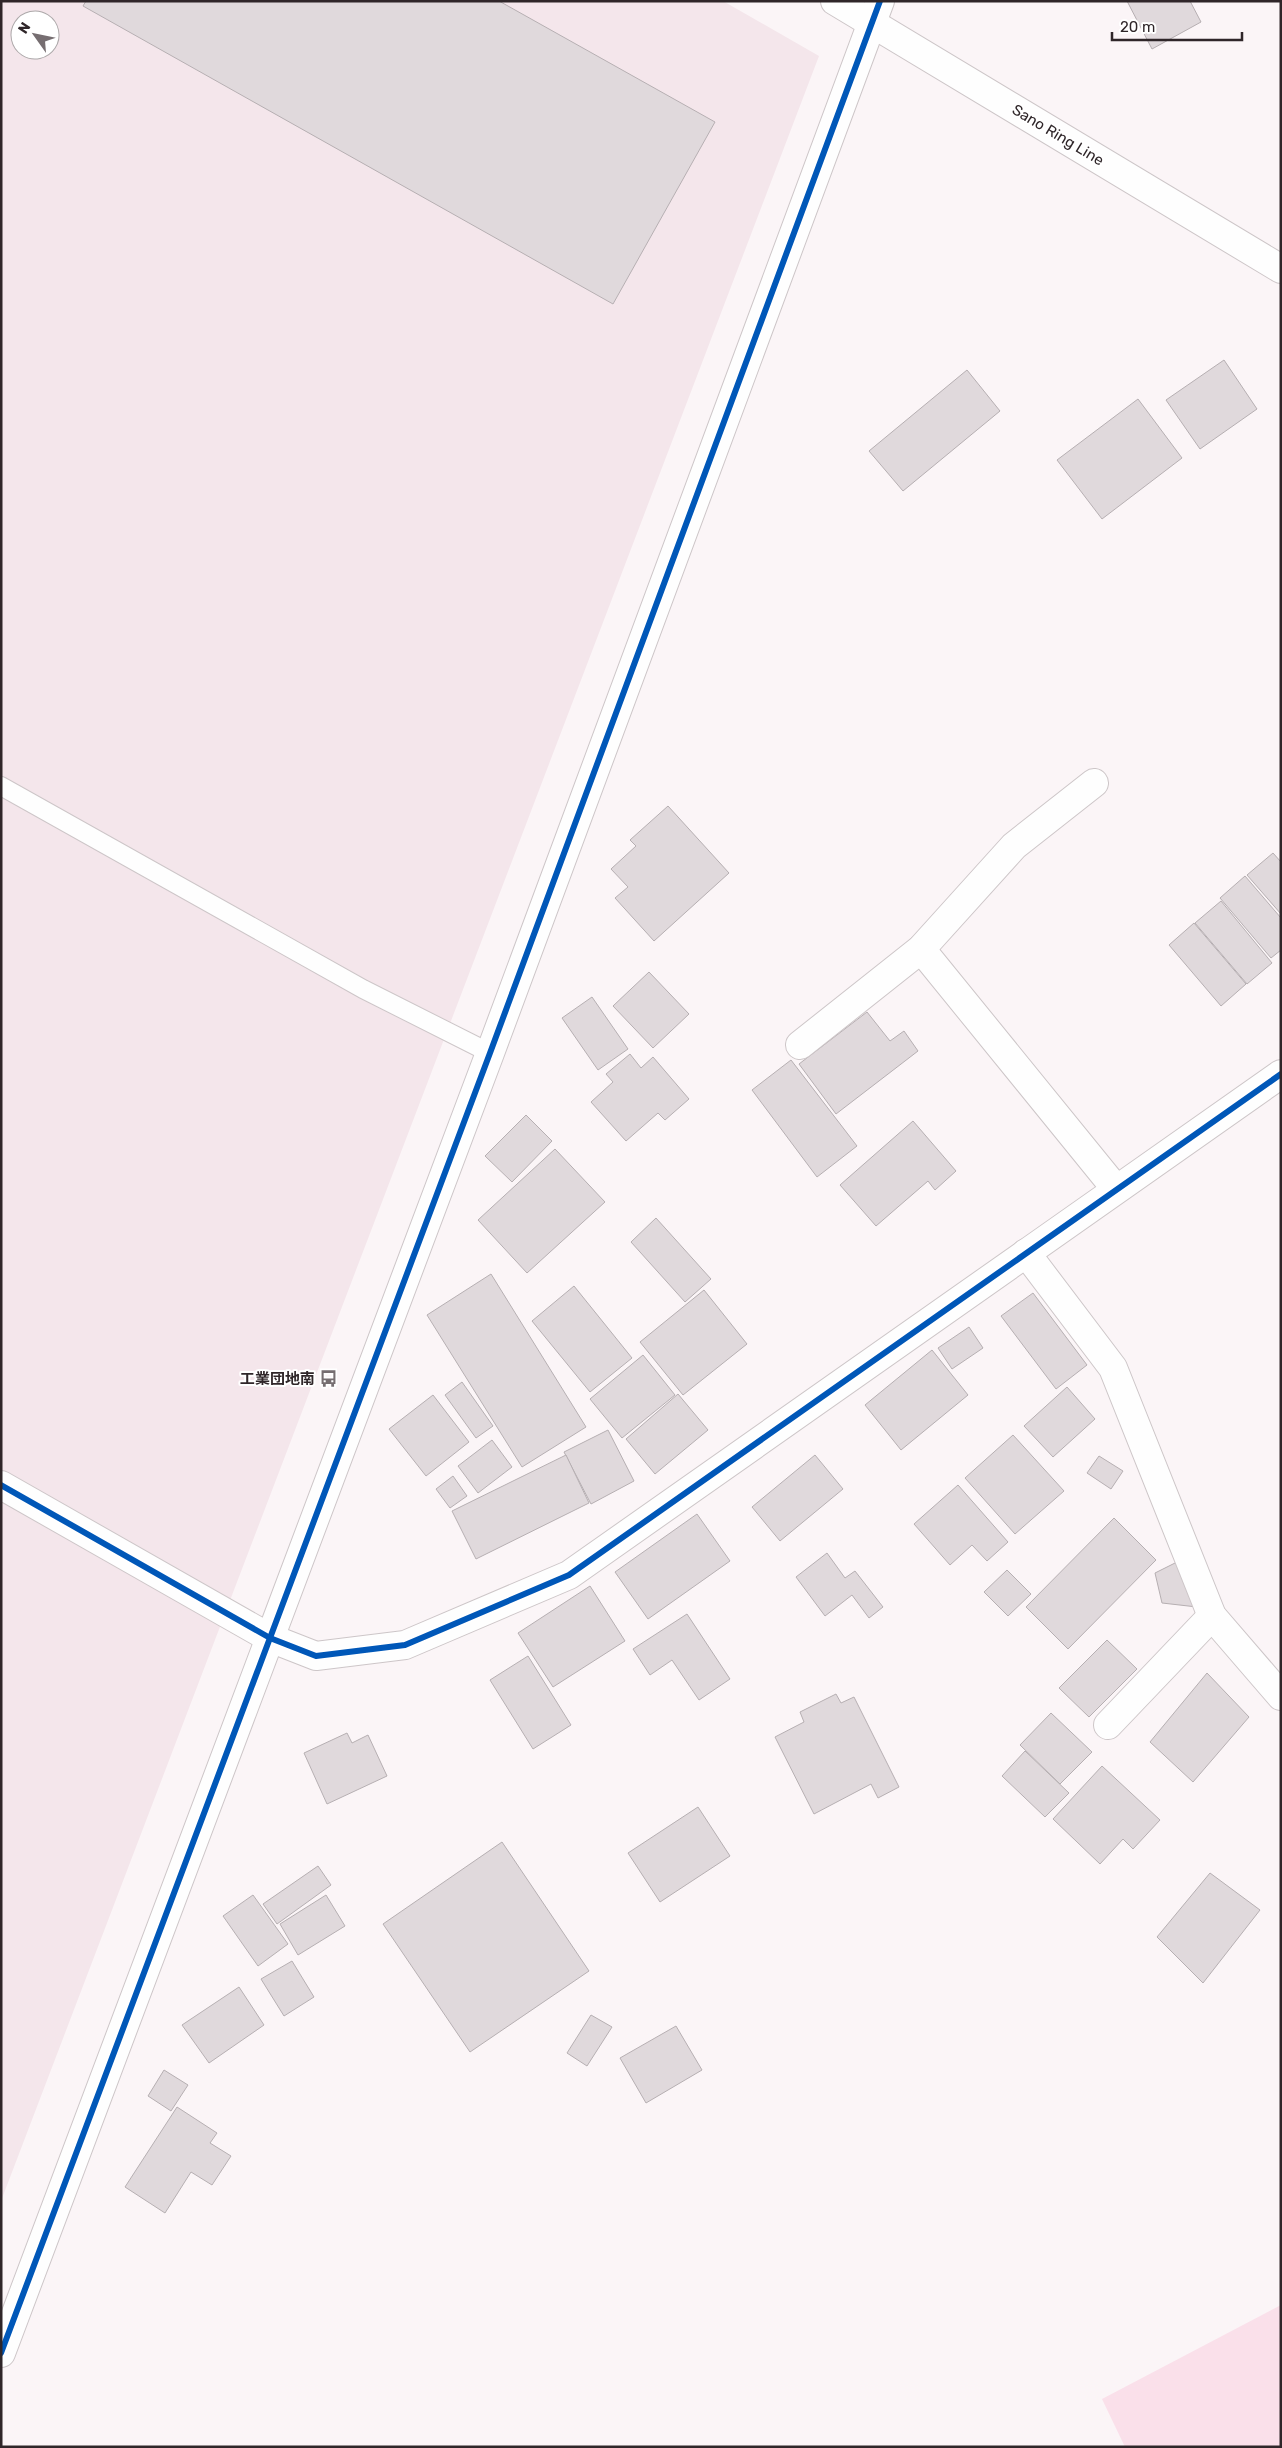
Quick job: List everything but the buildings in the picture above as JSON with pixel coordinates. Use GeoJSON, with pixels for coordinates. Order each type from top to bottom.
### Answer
{"type":"FeatureCollection","features":[{"type":"Feature","properties":{"kind":"street","name":"Sano Ring Line"},"geometry":{"type":"LineString","coordinates":[[835,1],[876,12],[1281,269]]}},
{"type":"Feature","properties":{"kind":"street"},"geometry":{"type":"LineString","coordinates":[[1,2353],[490,1053],[876,12]]}},
{"type":"Feature","properties":{"kind":"street"},"geometry":{"type":"LineString","coordinates":[[800,1045],[921,950],[1014,846],[1094,783]]}},
{"type":"Feature","properties":{"kind":"street"},"geometry":{"type":"LineString","coordinates":[[921,950],[1116,1190]]}},
{"type":"Feature","properties":{"kind":"street"},"geometry":{"type":"LineString","coordinates":[[1,1485],[270,1638],[316,1656],[404,1645],[569,1575],[1281,1074]]}},
{"type":"Feature","properties":{"kind":"street"},"geometry":{"type":"LineString","coordinates":[[1026,1253],[1113,1368],[1212,1616],[1281,1696]]}},
{"type":"Feature","properties":{"kind":"street"},"geometry":{"type":"LineString","coordinates":[[1108,1725],[1212,1616]]}},
{"type":"Feature","properties":{"kind":"lane"},"geometry":{"type":"LineString","coordinates":[[1,786],[363,989],[490,1053]]}},
{"type":"Feature","properties":{"kind":"shaded area"},"geometry":{"type":"Polygon","coordinates":[[[1,1],[723,1],[819,56],[1,2201],[1,1]]]}},
{"type":"Feature","properties":{"kind":"shaded area"},"geometry":{"type":"Polygon","coordinates":[[[1281,2305],[1281,2447],[1125,2447],[1102,2399],[1281,2305]]]}},
{"type":"Feature","properties":{"kind":"cycle path"},"geometry":{"type":"LineString","coordinates":[[1,2353],[490,1053],[880,1]]}},
{"type":"Feature","properties":{"kind":"cycle path"},"geometry":{"type":"LineString","coordinates":[[1,1485],[270,1638],[316,1656],[405,1645],[569,1575],[1281,1074]]}},
{"type":"Feature","properties":{"kind":"place","name":"工業団地南"},"geometry":{"type":"Point","coordinates":[329,1379]}}]}
